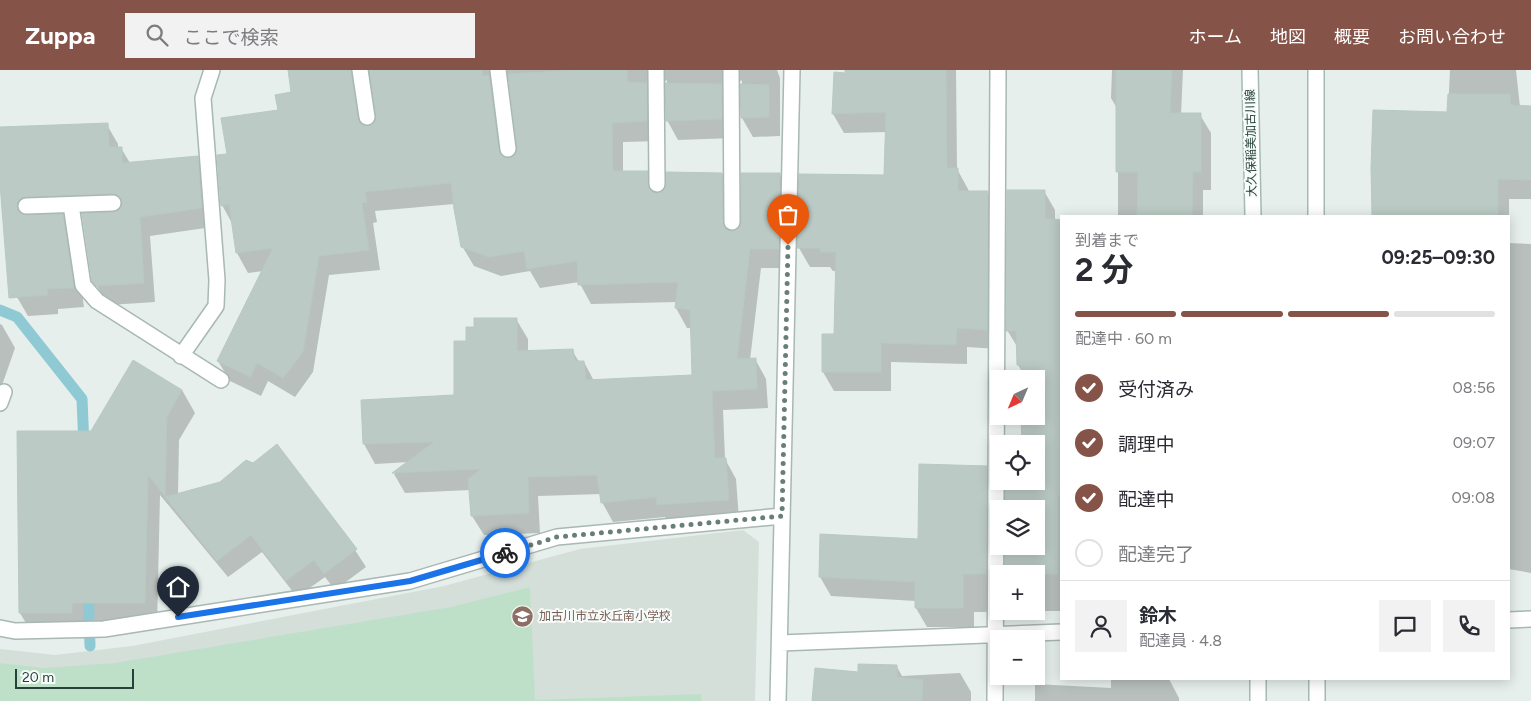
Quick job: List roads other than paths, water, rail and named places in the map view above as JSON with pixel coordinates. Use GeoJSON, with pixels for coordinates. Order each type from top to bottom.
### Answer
{"type":"FeatureCollection","features":[{"type":"Feature","properties":{"kind":"street"},"geometry":{"type":"LineString","coordinates":[[180,356],[216,306],[217,280],[203,98],[212,70]]}},
{"type":"Feature","properties":{"kind":"street"},"geometry":{"type":"LineString","coordinates":[[360,70],[367,117]]}},
{"type":"Feature","properties":{"kind":"street"},"geometry":{"type":"LineString","coordinates":[[498,70],[508,149]]}},
{"type":"Feature","properties":{"kind":"street"},"geometry":{"type":"LineString","coordinates":[[656,70],[657,184]]}},
{"type":"Feature","properties":{"kind":"street"},"geometry":{"type":"LineString","coordinates":[[731,70],[732,222]]}},
{"type":"Feature","properties":{"kind":"street"},"geometry":{"type":"LineString","coordinates":[[778,701],[792,70]]}},
{"type":"Feature","properties":{"kind":"street"},"geometry":{"type":"LineString","coordinates":[[994,630],[998,70]]}},
{"type":"Feature","properties":{"kind":"street","name":"大久保稲美加古川線"},"geometry":{"type":"LineString","coordinates":[[1250,70],[1252,215]]}},
{"type":"Feature","properties":{"kind":"street"},"geometry":{"type":"LineString","coordinates":[[1316,70],[1316,215]]}},
{"type":"Feature","properties":{"kind":"street"},"geometry":{"type":"LineString","coordinates":[[26,206],[113,203]]}},
{"type":"Feature","properties":{"kind":"street"},"geometry":{"type":"LineString","coordinates":[[71,205],[83,285],[97,302],[180,356],[221,380]]}},
{"type":"Feature","properties":{"kind":"street"},"geometry":{"type":"LineString","coordinates":[[0,628],[15,631],[104,629],[410,581],[557,537],[782,516]]}},
{"type":"Feature","properties":{"kind":"street"},"geometry":{"type":"LineString","coordinates":[[1510,620],[1531,619]]}},
{"type":"Feature","properties":{"kind":"street"},"geometry":{"type":"LineString","coordinates":[[1045,633],[1060,632]]}},
{"type":"Feature","properties":{"kind":"street"},"geometry":{"type":"LineString","coordinates":[[780,643],[990,635]]}},
{"type":"Feature","properties":{"kind":"street"},"geometry":{"type":"LineString","coordinates":[[1258,680],[1258,701]]}},
{"type":"Feature","properties":{"kind":"street"},"geometry":{"type":"LineString","coordinates":[[1317,680],[1317,701]]}},
{"type":"Feature","properties":{"kind":"street"},"geometry":{"type":"LineString","coordinates":[[995,685],[995,701]]}},
{"type":"Feature","properties":{"kind":"waterway"},"geometry":{"type":"LineString","coordinates":[[0,310],[17,317],[82,399],[84,447]]}},
{"type":"Feature","properties":{"kind":"waterway"},"geometry":{"type":"LineString","coordinates":[[88,587],[90,646]]}},
{"type":"Feature","properties":{"kind":"place","name":"加古川市立氷丘南小学校"},"geometry":{"type":"Point","coordinates":[523,616]}}]}
